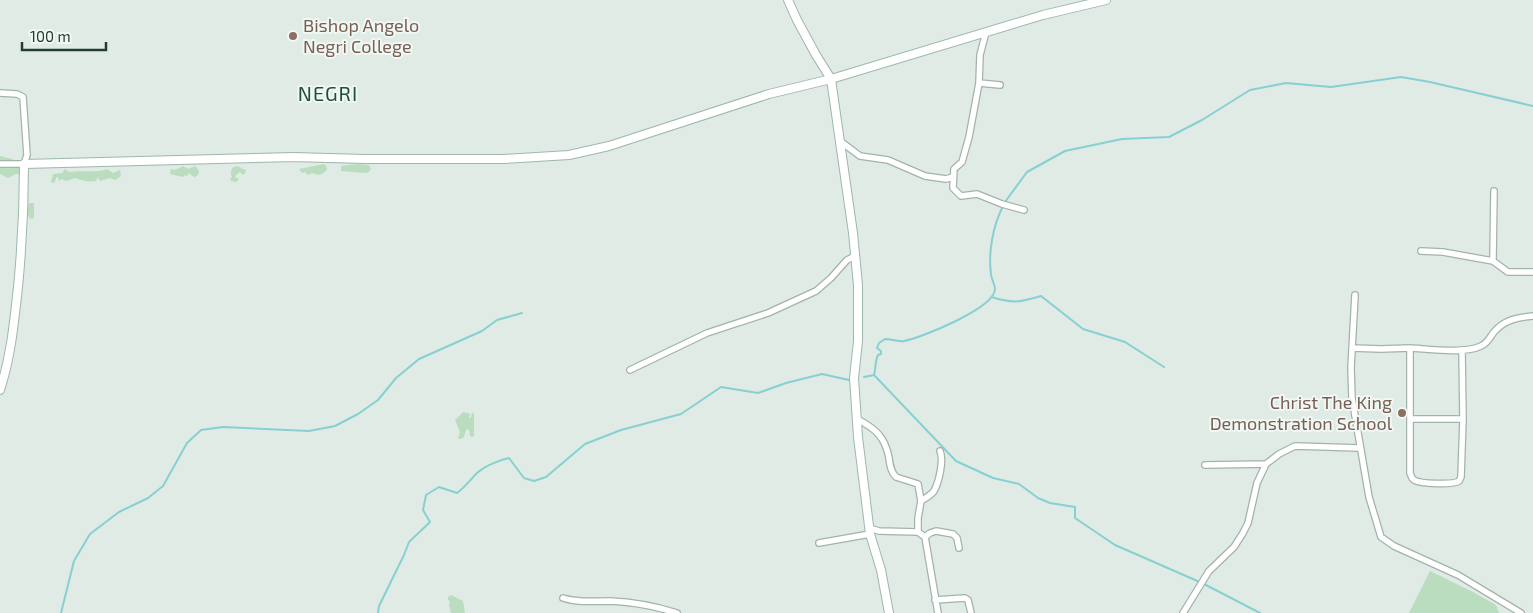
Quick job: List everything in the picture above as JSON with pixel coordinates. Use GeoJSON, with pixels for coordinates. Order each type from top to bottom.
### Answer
{"type":"FeatureCollection","features":[{"type":"Feature","properties":{"kind":"street"},"geometry":{"type":"LineString","coordinates":[[788,0],[797,20],[831,80],[855,256],[858,342],[854,378],[857,420],[870,531],[881,570],[889,613]]}},
{"type":"Feature","properties":{"kind":"street"},"geometry":{"type":"LineString","coordinates":[[0,164],[293,157],[504,159],[569,155],[609,146],[769,94],[831,80],[1043,15],[1106,0]]}},
{"type":"Feature","properties":{"kind":"street"},"geometry":{"type":"LineString","coordinates":[[954,188],[954,169],[962,162],[969,137],[978,83],[980,54],[986,32]]}},
{"type":"Feature","properties":{"kind":"street"},"geometry":{"type":"LineString","coordinates":[[978,83],[1000,85]]}},
{"type":"Feature","properties":{"kind":"street"},"geometry":{"type":"LineString","coordinates":[[0,93],[17,94],[23,97],[27,155],[24,164],[22,254],[15,322],[10,355],[0,390]]}},
{"type":"Feature","properties":{"kind":"street"},"geometry":{"type":"LineString","coordinates":[[840,141],[860,156],[888,160],[925,176],[946,179],[953,177]]}},
{"type":"Feature","properties":{"kind":"street"},"geometry":{"type":"LineString","coordinates":[[946,179],[961,196],[977,194],[1004,205],[1024,210]]}},
{"type":"Feature","properties":{"kind":"street"},"geometry":{"type":"LineString","coordinates":[[1493,262],[1494,191]]}},
{"type":"Feature","properties":{"kind":"street"},"geometry":{"type":"LineString","coordinates":[[1421,251],[1443,252],[1493,262],[1508,272],[1533,272]]}},
{"type":"Feature","properties":{"kind":"street"},"geometry":{"type":"LineString","coordinates":[[630,370],[707,333],[768,313],[816,291],[847,260],[855,256]]}},
{"type":"Feature","properties":{"kind":"street"},"geometry":{"type":"LineString","coordinates":[[1354,296],[1352,398],[1371,504],[1378,529],[1384,541],[1458,575],[1521,613]]}},
{"type":"Feature","properties":{"kind":"street"},"geometry":{"type":"LineString","coordinates":[[1352,348],[1462,350],[1481,347],[1487,343],[1501,325],[1510,320],[1533,316]]}},
{"type":"Feature","properties":{"kind":"street"},"geometry":{"type":"LineString","coordinates":[[1410,348],[1410,467],[1412,477],[1417,481],[1431,483],[1457,482],[1461,477],[1463,419],[1462,350]]}},
{"type":"Feature","properties":{"kind":"street"},"geometry":{"type":"LineString","coordinates":[[1410,419],[1463,419]]}},
{"type":"Feature","properties":{"kind":"street"},"geometry":{"type":"LineString","coordinates":[[857,420],[873,429],[884,440],[891,470],[896,477],[918,484],[921,501],[918,532]]}},
{"type":"Feature","properties":{"kind":"street"},"geometry":{"type":"LineString","coordinates":[[1183,613],[1209,572],[1234,547],[1243,533],[1248,523],[1257,483],[1266,464],[1279,454],[1295,446],[1360,448]]}},
{"type":"Feature","properties":{"kind":"street"},"geometry":{"type":"LineString","coordinates":[[921,501],[934,491],[942,461],[940,451]]}},
{"type":"Feature","properties":{"kind":"street"},"geometry":{"type":"LineString","coordinates":[[1205,465],[1266,464]]}},
{"type":"Feature","properties":{"kind":"street"},"geometry":{"type":"LineString","coordinates":[[819,543],[870,531],[918,532],[925,537],[938,613]]}},
{"type":"Feature","properties":{"kind":"street"},"geometry":{"type":"LineString","coordinates":[[925,537],[936,531],[953,534],[959,548]]}},
{"type":"Feature","properties":{"kind":"street"},"geometry":{"type":"LineString","coordinates":[[563,598],[655,606],[677,613]]}},
{"type":"Feature","properties":{"kind":"street"},"geometry":{"type":"LineString","coordinates":[[935,600],[965,598],[968,600],[971,613]]}},
{"type":"Feature","properties":{"kind":"green space"},"geometry":{"type":"Polygon","coordinates":[[[0,156],[12,159],[15,163],[21,163],[21,174],[8,178],[0,174],[0,156]]]}},
{"type":"Feature","properties":{"kind":"green space"},"geometry":{"type":"Polygon","coordinates":[[[324,164],[327,169],[321,174],[312,173],[308,175],[305,172],[302,173],[299,169],[324,164]]]}},
{"type":"Feature","properties":{"kind":"green space"},"geometry":{"type":"Polygon","coordinates":[[[369,165],[371,169],[366,173],[341,171],[341,166],[369,165]]]}},
{"type":"Feature","properties":{"kind":"green space"},"geometry":{"type":"Polygon","coordinates":[[[183,166],[188,169],[195,166],[199,173],[194,177],[189,173],[183,177],[170,174],[171,169],[175,170],[183,166]]]}},
{"type":"Feature","properties":{"kind":"green space"},"geometry":{"type":"Polygon","coordinates":[[[238,166],[245,169],[246,172],[243,175],[240,172],[235,176],[239,179],[236,182],[231,181],[232,169],[238,166]]]}},
{"type":"Feature","properties":{"kind":"green space"},"geometry":{"type":"Polygon","coordinates":[[[65,169],[69,172],[107,169],[113,173],[120,170],[121,174],[115,180],[110,178],[100,181],[98,177],[96,181],[75,178],[59,181],[58,177],[55,182],[51,182],[53,174],[62,173],[65,169]]]}},
{"type":"Feature","properties":{"kind":"green space"},"geometry":{"type":"Polygon","coordinates":[[[29,203],[34,203],[34,218],[30,219],[27,213],[29,203]]]}},
{"type":"Feature","properties":{"kind":"green space"},"geometry":{"type":"Polygon","coordinates":[[[463,412],[470,414],[469,418],[471,418],[472,412],[474,414],[474,436],[470,436],[469,429],[466,430],[464,437],[461,439],[458,438],[460,432],[455,420],[463,412]]]}},
{"type":"Feature","properties":{"kind":"green space"},"geometry":{"type":"Polygon","coordinates":[[[1430,571],[1496,605],[1499,613],[1409,613],[1430,571]]]}},
{"type":"Feature","properties":{"kind":"green space"},"geometry":{"type":"Polygon","coordinates":[[[451,595],[463,601],[465,613],[451,613],[448,597],[451,595]]]}},
{"type":"Feature","properties":{"kind":"waterway"},"geometry":{"type":"LineString","coordinates":[[1005,202],[1027,172],[1065,151],[1122,139],[1169,137],[1202,120],[1250,90],[1286,83],[1331,87],[1401,77],[1533,106]]}},
{"type":"Feature","properties":{"kind":"waterway"},"geometry":{"type":"LineString","coordinates":[[864,377],[874,375],[877,357],[881,354],[881,351],[877,348],[879,343],[885,339],[899,341],[913,339],[956,321],[971,313],[992,297],[995,289],[990,266],[991,248],[994,231],[1003,206]]}},
{"type":"Feature","properties":{"kind":"waterway"},"geometry":{"type":"LineString","coordinates":[[992,297],[1006,301],[1017,301],[1041,296],[1083,329],[1125,342],[1164,367]]}},
{"type":"Feature","properties":{"kind":"waterway"},"geometry":{"type":"LineString","coordinates":[[61,613],[74,561],[90,534],[119,512],[148,498],[163,486],[187,443],[201,430],[223,427],[309,431],[335,426],[358,414],[378,400],[396,378],[419,359],[482,331],[497,320],[522,313]]}},
{"type":"Feature","properties":{"kind":"waterway"},"geometry":{"type":"LineString","coordinates":[[378,613],[379,606],[409,542],[430,522],[423,510],[426,495],[439,487],[457,493],[480,470],[509,458],[524,478],[534,481],[546,477],[585,444],[621,430],[681,414],[721,387],[758,393],[786,383],[822,374],[849,380]]}},
{"type":"Feature","properties":{"kind":"waterway"},"geometry":{"type":"LineString","coordinates":[[874,375],[956,461],[993,478],[1019,484],[1038,498],[1050,503],[1075,507],[1075,518],[1115,545],[1202,583],[1260,613]]}},
{"type":"Feature","properties":{"kind":"place","name":"Bishop Angelo Negri College"},"geometry":{"type":"Point","coordinates":[293,36]}},
{"type":"Feature","properties":{"kind":"place","name":"Christ The King Demonstration School"},"geometry":{"type":"Point","coordinates":[1402,413]}},
{"type":"Feature","properties":{"kind":"district","name":"NEGRI"},"geometry":{"type":"Point","coordinates":[328,94]}}]}
